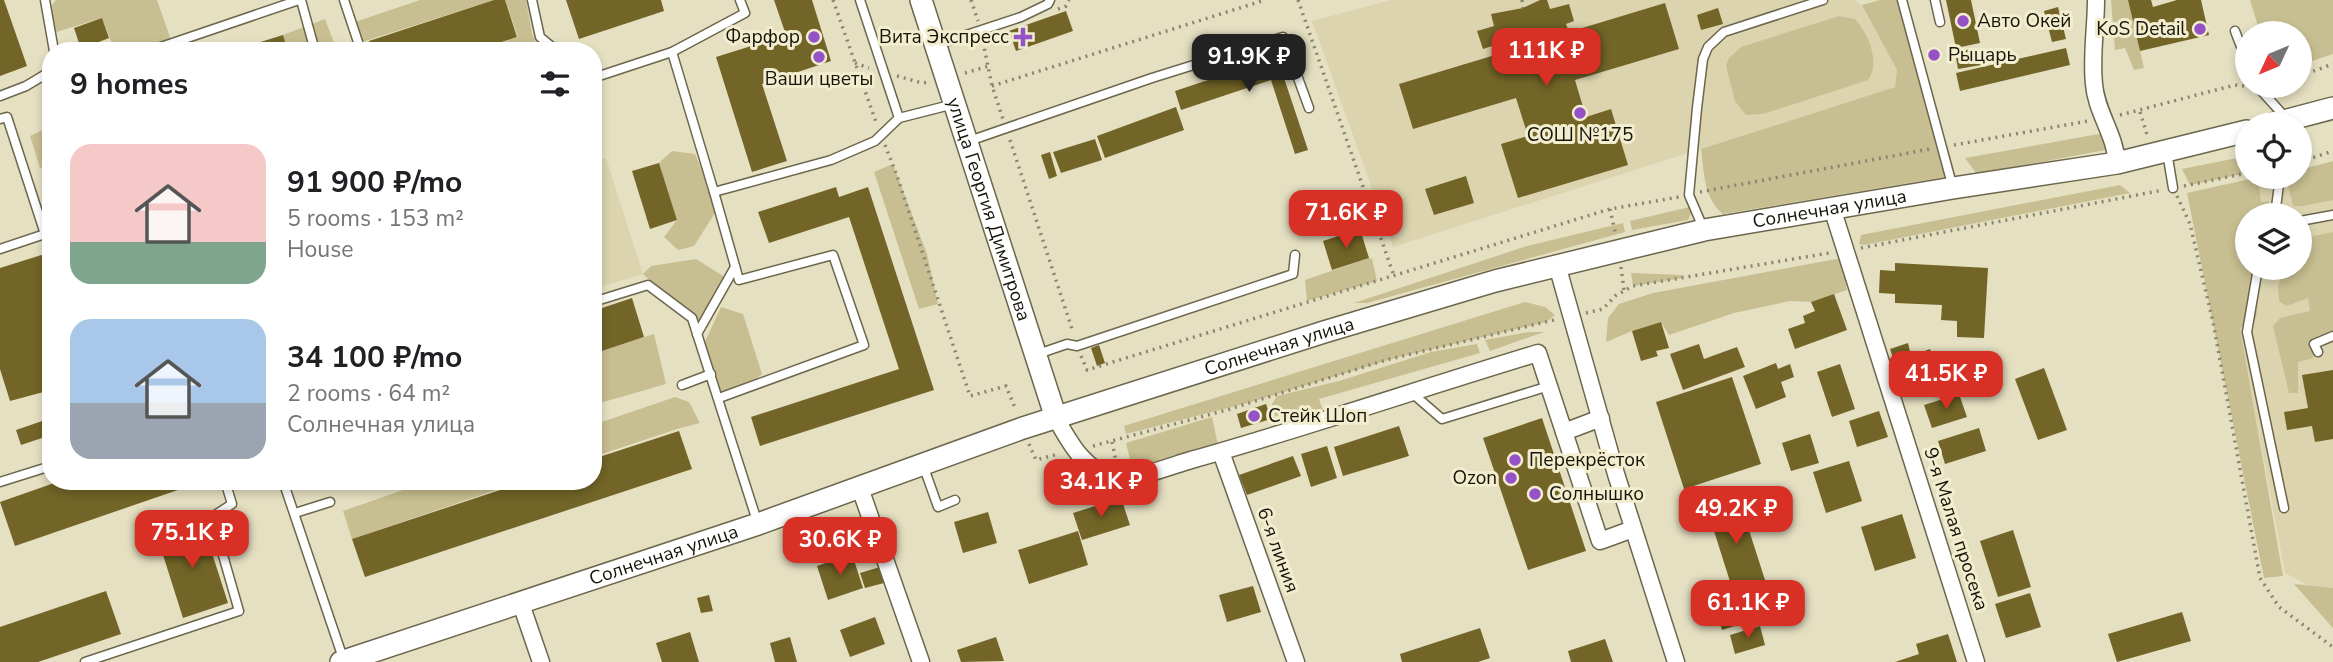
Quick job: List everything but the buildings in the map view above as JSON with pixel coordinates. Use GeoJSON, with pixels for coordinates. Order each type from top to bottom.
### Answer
{"type":"FeatureCollection","features":[{"type":"Feature","properties":{"kind":"main road","name":"улица Георгия Димитрова"},"geometry":{"type":"LineString","coordinates":[[921,0],[1056,418]]}},
{"type":"Feature","properties":{"kind":"main road"},"geometry":{"type":"LineString","coordinates":[[2312,114],[2333,108]]}},
{"type":"Feature","properties":{"kind":"main road","name":"Солнечная улица"},"geometry":{"type":"LineString","coordinates":[[342,661],[758,524],[1056,418],[1324,332],[1495,281],[1704,230],[2117,163],[2235,134]]}},
{"type":"Feature","properties":{"kind":"street"},"geometry":{"type":"LineString","coordinates":[[2096,0],[2094,84],[2102,118],[2116,149],[2117,163]]}},
{"type":"Feature","properties":{"kind":"street","name":"9-я Малая просека"},"geometry":{"type":"LineString","coordinates":[[1832,208],[1976,662]]}},
{"type":"Feature","properties":{"kind":"street"},"geometry":{"type":"LineString","coordinates":[[1557,265],[1633,529],[1676,662]]}},
{"type":"Feature","properties":{"kind":"street"},"geometry":{"type":"LineString","coordinates":[[1056,418],[1074,450],[1086,462],[1121,480],[1221,452],[1538,353],[1600,541],[1633,529]]}},
{"type":"Feature","properties":{"kind":"street"},"geometry":{"type":"LineString","coordinates":[[1564,432],[1601,418]]}},
{"type":"Feature","properties":{"kind":"street","name":"6-я линия"},"geometry":{"type":"LineString","coordinates":[[1221,452],[1296,662]]}},
{"type":"Feature","properties":{"kind":"street"},"geometry":{"type":"LineString","coordinates":[[860,488],[921,662]]}},
{"type":"Feature","properties":{"kind":"street"},"geometry":{"type":"LineString","coordinates":[[520,601],[541,662]]}},
{"type":"Feature","properties":{"kind":"lane"},"geometry":{"type":"LineString","coordinates":[[45,0],[52,42]]}},
{"type":"Feature","properties":{"kind":"lane"},"geometry":{"type":"LineString","coordinates":[[176,42],[300,0],[312,42]]}},
{"type":"Feature","properties":{"kind":"lane"},"geometry":{"type":"LineString","coordinates":[[344,0],[358,42]]}},
{"type":"Feature","properties":{"kind":"lane"},"geometry":{"type":"LineString","coordinates":[[532,0],[540,37],[546,42]]}},
{"type":"Feature","properties":{"kind":"lane"},"geometry":{"type":"LineString","coordinates":[[602,75],[672,52],[745,13],[740,0]]}},
{"type":"Feature","properties":{"kind":"lane"},"geometry":{"type":"LineString","coordinates":[[860,0],[899,118]]}},
{"type":"Feature","properties":{"kind":"lane"},"geometry":{"type":"LineString","coordinates":[[935,45],[1021,17],[1048,4],[1050,0]]}},
{"type":"Feature","properties":{"kind":"lane"},"geometry":{"type":"LineString","coordinates":[[1704,230],[1689,195],[1698,96],[1703,59],[1708,47],[1724,32],[1823,0]]}},
{"type":"Feature","properties":{"kind":"lane"},"geometry":{"type":"LineString","coordinates":[[1902,0],[1953,188]]}},
{"type":"Feature","properties":{"kind":"lane"},"geometry":{"type":"LineString","coordinates":[[1935,0],[1940,22]]}},
{"type":"Feature","properties":{"kind":"lane"},"geometry":{"type":"LineString","coordinates":[[967,142],[1283,37],[1309,108]]}},
{"type":"Feature","properties":{"kind":"lane"},"geometry":{"type":"LineString","coordinates":[[672,52],[738,280],[833,255],[864,345],[719,398]]}},
{"type":"Feature","properties":{"kind":"lane"},"geometry":{"type":"LineString","coordinates":[[0,96],[42,76]]}},
{"type":"Feature","properties":{"kind":"lane"},"geometry":{"type":"LineString","coordinates":[[714,192],[831,160],[875,141],[899,118],[954,104]]}},
{"type":"Feature","properties":{"kind":"lane"},"geometry":{"type":"LineString","coordinates":[[0,119],[7,117],[42,228]]}},
{"type":"Feature","properties":{"kind":"lane"},"geometry":{"type":"LineString","coordinates":[[2166,152],[2173,188]]}},
{"type":"Feature","properties":{"kind":"lane"},"geometry":{"type":"LineString","coordinates":[[2312,219],[2333,215]]}},
{"type":"Feature","properties":{"kind":"lane"},"geometry":{"type":"LineString","coordinates":[[0,249],[42,235]]}},
{"type":"Feature","properties":{"kind":"lane"},"geometry":{"type":"LineString","coordinates":[[1035,355],[1067,344],[1077,345],[1293,274],[1295,255]]}},
{"type":"Feature","properties":{"kind":"lane"},"geometry":{"type":"LineString","coordinates":[[697,334],[735,267]]}},
{"type":"Feature","properties":{"kind":"lane"},"geometry":{"type":"LineString","coordinates":[[2256,280],[2247,332],[2284,508]]}},
{"type":"Feature","properties":{"kind":"lane"},"geometry":{"type":"LineString","coordinates":[[602,299],[648,285],[692,318],[758,524]]}},
{"type":"Feature","properties":{"kind":"lane"},"geometry":{"type":"LineString","coordinates":[[2318,352],[2314,344],[2333,336]]}},
{"type":"Feature","properties":{"kind":"lane"},"geometry":{"type":"LineString","coordinates":[[682,384],[711,374]]}},
{"type":"Feature","properties":{"kind":"lane"},"geometry":{"type":"LineString","coordinates":[[1410,391],[1442,419],[1549,386]]}},
{"type":"Feature","properties":{"kind":"lane"},"geometry":{"type":"LineString","coordinates":[[923,465],[937,506],[956,500]]}},
{"type":"Feature","properties":{"kind":"lane"},"geometry":{"type":"LineString","coordinates":[[0,482],[42,469]]}},
{"type":"Feature","properties":{"kind":"lane"},"geometry":{"type":"LineString","coordinates":[[85,662],[239,611],[212,517],[232,504],[228,490]]}},
{"type":"Feature","properties":{"kind":"lane"},"geometry":{"type":"LineString","coordinates":[[286,490],[313,574],[325,601],[342,661]]}},
{"type":"Feature","properties":{"kind":"lane"},"geometry":{"type":"LineString","coordinates":[[295,513],[330,502]]}},
{"type":"Feature","properties":{"kind":"path"},"geometry":{"type":"LineString","coordinates":[[833,0],[896,173],[970,396],[1006,386],[1010,394]]}},
{"type":"Feature","properties":{"kind":"path"},"geometry":{"type":"LineString","coordinates":[[971,0],[981,31],[992,86],[1087,370],[1610,209],[2140,112],[2235,85]]}},
{"type":"Feature","properties":{"kind":"path"},"geometry":{"type":"LineString","coordinates":[[992,86],[1265,0]]}},
{"type":"Feature","properties":{"kind":"path"},"geometry":{"type":"LineString","coordinates":[[1298,0],[1394,276]]}},
{"type":"Feature","properties":{"kind":"path"},"geometry":{"type":"LineString","coordinates":[[1521,0],[1523,8]]}},
{"type":"Feature","properties":{"kind":"path"},"geometry":{"type":"LineString","coordinates":[[2312,72],[2333,64]]}},
{"type":"Feature","properties":{"kind":"path"},"geometry":{"type":"LineString","coordinates":[[2312,158],[2333,151]]}},
{"type":"Feature","properties":{"kind":"path"},"geometry":{"type":"LineString","coordinates":[[1624,290],[2235,175]]}},
{"type":"Feature","properties":{"kind":"path"},"geometry":{"type":"LineString","coordinates":[[2173,188],[2190,225],[2213,322],[2260,578],[2279,607],[2333,647]]}},
{"type":"Feature","properties":{"kind":"path"},"geometry":{"type":"LineString","coordinates":[[1112,442],[1230,409],[1386,360],[1546,322]]}},
{"type":"Feature","properties":{"kind":"shaded area"},"geometry":{"type":"Polygon","coordinates":[[[56,0],[157,0],[172,42],[111,42],[102,18],[53,33],[52,5],[56,0]]]}},
{"type":"Feature","properties":{"kind":"shaded area"},"geometry":{"type":"Polygon","coordinates":[[[420,0],[494,0],[362,42],[359,42],[352,23],[420,0]]]}},
{"type":"Feature","properties":{"kind":"shaded area"},"geometry":{"type":"Polygon","coordinates":[[[505,0],[526,0],[536,42],[503,42],[518,37],[505,0]]]}},
{"type":"Feature","properties":{"kind":"shaded area","name":"СОШ №175"},"geometry":{"type":"Polygon","coordinates":[[[1391,0],[1855,0],[1862,5],[1897,70],[1895,87],[1393,247],[1312,21],[1391,0]]]}},
{"type":"Feature","properties":{"kind":"shaded area"},"geometry":{"type":"Polygon","coordinates":[[[1880,0],[1900,0],[1949,169],[1945,177],[1723,214],[1708,193],[1701,149],[1895,87],[1897,70],[1862,5],[1880,0]]]}},
{"type":"Feature","properties":{"kind":"shaded area"},"geometry":{"type":"Polygon","coordinates":[[[2111,0],[2128,0],[2144,68],[2134,70],[2125,48],[2115,50],[2111,0]]]}},
{"type":"Feature","properties":{"kind":"shaded area"},"geometry":{"type":"Polygon","coordinates":[[[2250,0],[2333,0],[2333,54],[2312,61],[2312,21],[2256,21],[2250,0]]]}},
{"type":"Feature","properties":{"kind":"shaded area"},"geometry":{"type":"Polygon","coordinates":[[[1839,16],[1855,19],[1868,40],[1873,65],[1868,80],[1763,114],[1746,115],[1735,101],[1726,66],[1729,58],[1741,47],[1839,16]]]}},
{"type":"Feature","properties":{"kind":"shaded area"},"geometry":{"type":"Polygon","coordinates":[[[325,19],[334,42],[285,42],[283,35],[325,19]]]}},
{"type":"Feature","properties":{"kind":"shaded area"},"geometry":{"type":"Polygon","coordinates":[[[42,130],[42,167],[40,168],[30,136],[42,130]]]}},
{"type":"Feature","properties":{"kind":"shaded area"},"geometry":{"type":"Polygon","coordinates":[[[2110,132],[2116,148],[1977,174],[1965,158],[2110,132]]]}},
{"type":"Feature","properties":{"kind":"shaded area"},"geometry":{"type":"Polygon","coordinates":[[[672,151],[695,154],[718,208],[694,246],[678,250],[664,237],[677,220],[659,163],[672,151]]]}},
{"type":"Feature","properties":{"kind":"shaded area"},"geometry":{"type":"Polygon","coordinates":[[[606,158],[643,274],[602,286],[602,159],[606,158]]]}},
{"type":"Feature","properties":{"kind":"shaded area"},"geometry":{"type":"Polygon","coordinates":[[[2235,158],[2235,176],[2190,185],[2182,169],[2235,158]]]}},
{"type":"Feature","properties":{"kind":"shaded area"},"geometry":{"type":"Polygon","coordinates":[[[2333,161],[2333,200],[2312,204],[2292,203],[2289,189],[2312,189],[2312,167],[2333,161]]]}},
{"type":"Feature","properties":{"kind":"shaded area"},"geometry":{"type":"Polygon","coordinates":[[[893,164],[927,254],[938,304],[919,309],[874,172],[893,164]]]}},
{"type":"Feature","properties":{"kind":"shaded area"},"geometry":{"type":"Polygon","coordinates":[[[2333,165],[2333,595],[2329,596],[2285,573],[2215,187],[2235,185],[2235,189],[2312,189],[2312,173],[2333,165]]]}},
{"type":"Feature","properties":{"kind":"shaded area"},"geometry":{"type":"Polygon","coordinates":[[[2235,182],[2235,189],[2259,189],[2261,202],[2269,201],[2269,203],[2235,203],[2235,280],[2260,280],[2256,319],[2240,328],[2283,576],[2264,578],[2187,193],[2235,182]]]}},
{"type":"Feature","properties":{"kind":"shaded area"},"geometry":{"type":"Polygon","coordinates":[[[2120,185],[2130,193],[1859,244],[1861,235],[2120,185]]]}},
{"type":"Feature","properties":{"kind":"shaded area"},"geometry":{"type":"Polygon","coordinates":[[[1694,206],[1688,220],[1632,230],[1630,221],[1694,206]]]}},
{"type":"Feature","properties":{"kind":"shaded area"},"geometry":{"type":"Polygon","coordinates":[[[1623,223],[1625,232],[1367,303],[1354,303],[1527,246],[1623,223]]]}},
{"type":"Feature","properties":{"kind":"shaded area"},"geometry":{"type":"Polygon","coordinates":[[[2333,232],[2333,338],[2315,344],[2313,358],[2298,362],[2298,393],[2289,393],[2273,326],[2280,318],[2310,311],[2308,298],[2286,306],[2279,301],[2278,286],[2280,280],[2312,280],[2312,236],[2333,232]]]}},
{"type":"Feature","properties":{"kind":"shaded area"},"geometry":{"type":"Polygon","coordinates":[[[1842,258],[1847,290],[1811,302],[1790,301],[1734,313],[1669,335],[1661,322],[1606,342],[1608,318],[1619,304],[1653,293],[1842,258]]]}},
{"type":"Feature","properties":{"kind":"shaded area"},"geometry":{"type":"Polygon","coordinates":[[[696,259],[728,279],[697,334],[692,318],[643,274],[651,266],[696,259]]]}},
{"type":"Feature","properties":{"kind":"shaded area"},"geometry":{"type":"Polygon","coordinates":[[[1372,259],[1377,281],[1307,301],[1305,280],[1372,259]]]}},
{"type":"Feature","properties":{"kind":"shaded area"},"geometry":{"type":"Polygon","coordinates":[[[1631,273],[1682,275],[1683,278],[1633,286],[1631,273]]]}},
{"type":"Feature","properties":{"kind":"shaded area"},"geometry":{"type":"Polygon","coordinates":[[[1525,302],[1545,307],[1555,315],[1546,322],[1395,358],[1251,402],[1126,434],[1124,426],[1525,302]]]}},
{"type":"Feature","properties":{"kind":"shaded area"},"geometry":{"type":"Polygon","coordinates":[[[721,307],[743,314],[762,374],[746,388],[719,398],[702,348],[721,307]]]}},
{"type":"Feature","properties":{"kind":"shaded area"},"geometry":{"type":"Polygon","coordinates":[[[1544,332],[1490,351],[1485,340],[1544,332]]]}},
{"type":"Feature","properties":{"kind":"shaded area"},"geometry":{"type":"Polygon","coordinates":[[[654,334],[666,384],[602,402],[602,351],[654,334]]]}},
{"type":"Feature","properties":{"kind":"shaded area"},"geometry":{"type":"Polygon","coordinates":[[[1477,344],[1480,353],[1319,399],[1323,411],[1291,421],[1282,415],[1275,416],[1272,404],[1277,396],[1339,381],[1431,352],[1477,344]]]}},
{"type":"Feature","properties":{"kind":"shaded area"},"geometry":{"type":"Polygon","coordinates":[[[675,397],[689,402],[700,423],[602,454],[602,422],[675,397]]]}},
{"type":"Feature","properties":{"kind":"shaded area"},"geometry":{"type":"Polygon","coordinates":[[[1212,417],[1218,445],[1133,472],[1126,443],[1212,417]]]}},
{"type":"Feature","properties":{"kind":"shaded area"},"geometry":{"type":"Polygon","coordinates":[[[403,490],[496,490],[352,539],[343,511],[403,490]]]}},
{"type":"Feature","properties":{"kind":"shaded area"},"geometry":{"type":"Polygon","coordinates":[[[2294,584],[2333,588],[2333,628],[2294,584]]]}},
{"type":"Feature","properties":{"kind":"place","name":"Авто Окей"},"geometry":{"type":"Point","coordinates":[1963,21]}},
{"type":"Feature","properties":{"kind":"place","name":"KoS Detail"},"geometry":{"type":"Point","coordinates":[2200,29]}},
{"type":"Feature","properties":{"kind":"place","name":"Фарфор"},"geometry":{"type":"Point","coordinates":[814,37]}},
{"type":"Feature","properties":{"kind":"place","name":"Вита Экспресс"},"geometry":{"type":"Point","coordinates":[1023,37]}},
{"type":"Feature","properties":{"kind":"place","name":"Рыцарь"},"geometry":{"type":"Point","coordinates":[1934,55]}},
{"type":"Feature","properties":{"kind":"place","name":"Ваши цветы"},"geometry":{"type":"Point","coordinates":[819,57]}},
{"type":"Feature","properties":{"kind":"place","name":"СОШ №175"},"geometry":{"type":"Point","coordinates":[1580,113]}},
{"type":"Feature","properties":{"kind":"place","name":"Стейк Шоп"},"geometry":{"type":"Point","coordinates":[1254,416]}},
{"type":"Feature","properties":{"kind":"place","name":"Перекрёсток"},"geometry":{"type":"Point","coordinates":[1515,460]}},
{"type":"Feature","properties":{"kind":"place","name":"Ozon"},"geometry":{"type":"Point","coordinates":[1511,478]}},
{"type":"Feature","properties":{"kind":"place","name":"Солнышко"},"geometry":{"type":"Point","coordinates":[1535,494]}}]}
